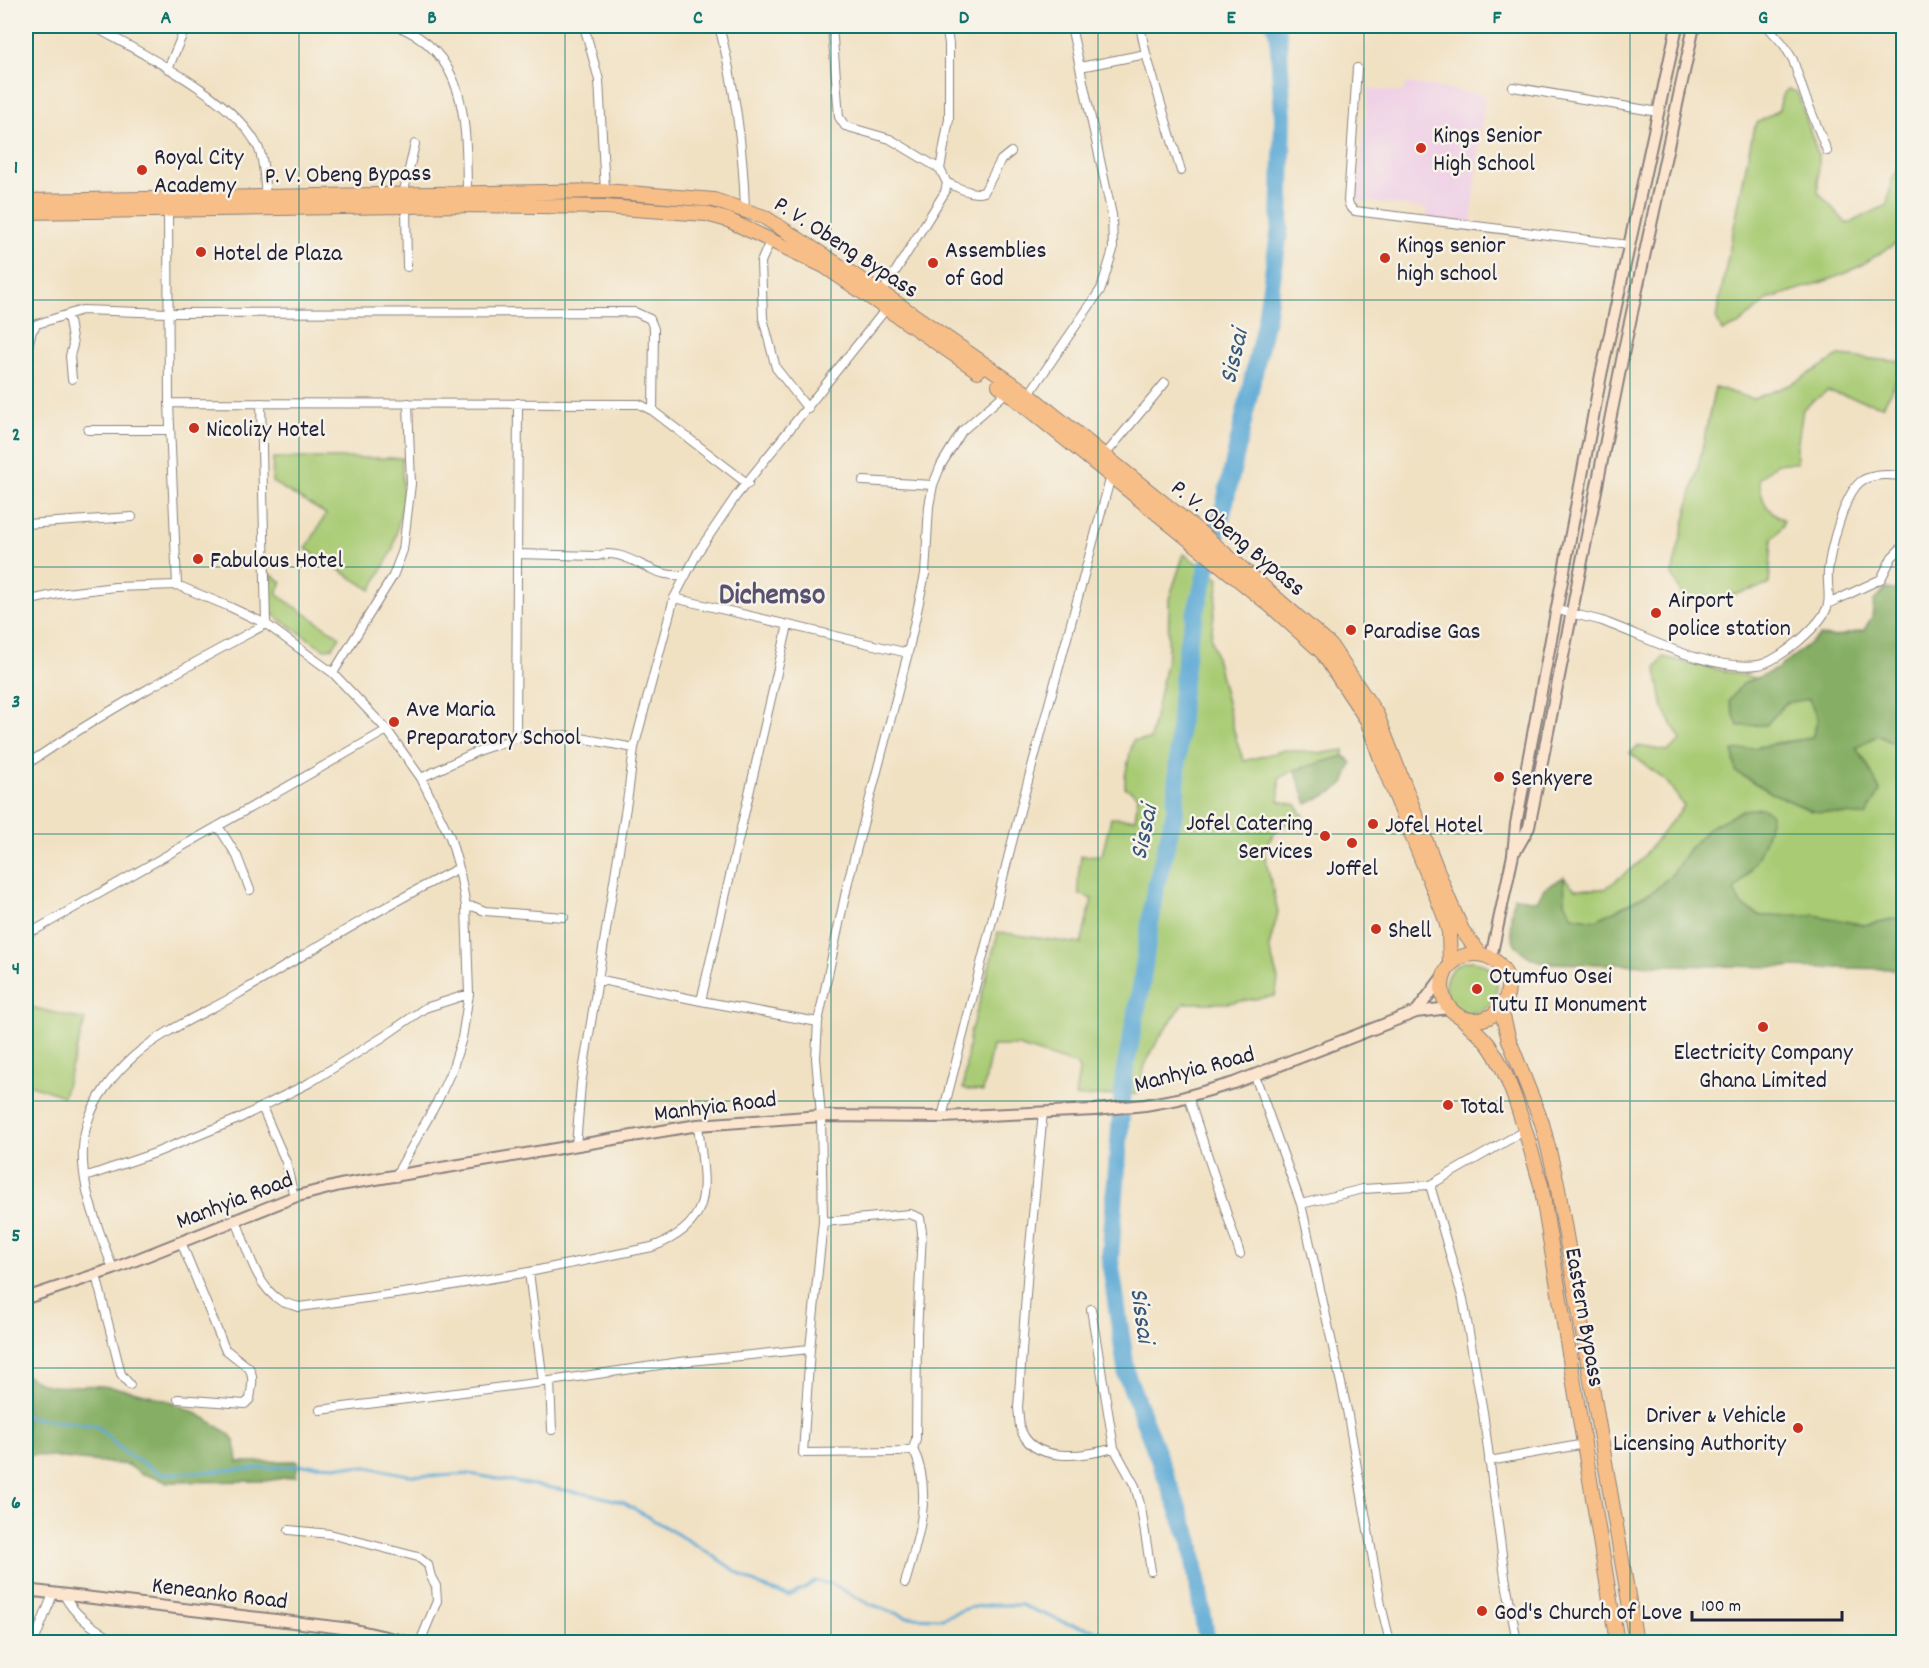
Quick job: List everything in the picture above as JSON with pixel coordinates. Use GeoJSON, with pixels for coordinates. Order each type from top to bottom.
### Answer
{"type":"FeatureCollection","features":[{"type":"Feature","properties":{"kind":"highway","name":"P. V. Obeng Bypass"},"geometry":{"type":"LineString","coordinates":[[26,201],[168,203],[405,201],[467,195],[605,191],[714,200],[764,217],[882,294],[1106,455],[1218,556],[1330,645],[1377,715],[1462,930],[1485,956]]}},
{"type":"Feature","properties":{"kind":"highway","name":"P. V. Obeng Bypass"},"geometry":{"type":"LineString","coordinates":[[26,212],[266,197],[467,205],[605,207],[706,214],[728,220],[824,266],[1008,391],[1026,399],[1111,476],[1204,544]]}},
{"type":"Feature","properties":{"kind":"highway","name":"P. V. Obeng Bypass"},"geometry":{"type":"LineString","coordinates":[[1218,556],[1322,652],[1367,720],[1444,915],[1449,932],[1447,970]]}},
{"type":"Feature","properties":{"kind":"highway"},"geometry":{"type":"LineString","coordinates":[[1467,955],[1485,956],[1499,963],[1507,976],[1509,991],[1501,1009],[1490,1017],[1476,1021],[1462,1018],[1449,1008],[1443,998],[1441,986],[1447,970],[1467,955]]}},
{"type":"Feature","properties":{"kind":"highway","name":"Eastern Bypass"},"geometry":{"type":"LineString","coordinates":[[1501,1009],[1509,1040],[1542,1123],[1557,1183],[1636,1642]]}},
{"type":"Feature","properties":{"kind":"highway","name":"Eastern Bypass"},"geometry":{"type":"LineString","coordinates":[[1462,1018],[1488,1044],[1500,1065],[1541,1185],[1617,1642]]}},
{"type":"Feature","properties":{"kind":"street"},"geometry":{"type":"LineString","coordinates":[[93,26],[206,92],[238,121],[257,147],[263,164],[266,197]]}},
{"type":"Feature","properties":{"kind":"street"},"geometry":{"type":"LineString","coordinates":[[168,69],[186,26]]}},
{"type":"Feature","properties":{"kind":"street"},"geometry":{"type":"LineString","coordinates":[[397,26],[413,32],[436,50],[459,91],[466,133],[467,195]]}},
{"type":"Feature","properties":{"kind":"street"},"geometry":{"type":"LineString","coordinates":[[584,26],[599,80],[605,191]]}},
{"type":"Feature","properties":{"kind":"street"},"geometry":{"type":"LineString","coordinates":[[719,26],[727,55],[739,128],[745,209]]}},
{"type":"Feature","properties":{"kind":"street"},"geometry":{"type":"LineString","coordinates":[[832,26],[840,117],[845,126],[890,139],[940,169],[947,183],[945,192],[882,294]]}},
{"type":"Feature","properties":{"kind":"street"},"geometry":{"type":"LineString","coordinates":[[940,169],[949,119],[949,44],[946,26]]}},
{"type":"Feature","properties":{"kind":"street"},"geometry":{"type":"LineString","coordinates":[[1026,399],[1101,289],[1113,250],[1112,215],[1071,26]]}},
{"type":"Feature","properties":{"kind":"street"},"geometry":{"type":"LineString","coordinates":[[1140,26],[1146,54],[1181,171]]}},
{"type":"Feature","properties":{"kind":"street"},"geometry":{"type":"LineString","coordinates":[[1485,956],[1513,855],[1516,824],[1601,375],[1677,26]]}},
{"type":"Feature","properties":{"kind":"street"},"geometry":{"type":"LineString","coordinates":[[1513,855],[1529,827],[1625,345],[1694,26]]}},
{"type":"Feature","properties":{"kind":"street"},"geometry":{"type":"LineString","coordinates":[[1767,26],[1784,45],[1793,60],[1827,151]]}},
{"type":"Feature","properties":{"kind":"street"},"geometry":{"type":"LineString","coordinates":[[1080,67],[1146,54]]}},
{"type":"Feature","properties":{"kind":"street"},"geometry":{"type":"LineString","coordinates":[[1357,68],[1348,201],[1350,207],[1355,211],[1629,245]]}},
{"type":"Feature","properties":{"kind":"street"},"geometry":{"type":"LineString","coordinates":[[1513,87],[1658,112]]}},
{"type":"Feature","properties":{"kind":"street"},"geometry":{"type":"LineString","coordinates":[[407,267],[405,201],[415,144]]}},
{"type":"Feature","properties":{"kind":"street"},"geometry":{"type":"LineString","coordinates":[[947,183],[973,193],[984,192],[1001,160],[1011,152]]}},
{"type":"Feature","properties":{"kind":"street"},"geometry":{"type":"LineString","coordinates":[[168,203],[169,402],[177,585]]}},
{"type":"Feature","properties":{"kind":"street"},"geometry":{"type":"LineString","coordinates":[[771,239],[761,262],[763,318],[776,368],[808,409]]}},
{"type":"Feature","properties":{"kind":"street"},"geometry":{"type":"LineString","coordinates":[[576,1146],[581,1084],[634,748],[674,598],[698,552],[736,496],[748,484],[886,309]]}},
{"type":"Feature","properties":{"kind":"street"},"geometry":{"type":"LineString","coordinates":[[26,404],[29,342],[32,331],[37,324],[82,310],[168,313],[635,312],[650,319],[654,329],[652,411]]}},
{"type":"Feature","properties":{"kind":"street"},"geometry":{"type":"LineString","coordinates":[[68,315],[73,345],[70,356],[72,379]]}},
{"type":"Feature","properties":{"kind":"street"},"geometry":{"type":"LineString","coordinates":[[1106,455],[1165,383]]}},
{"type":"Feature","properties":{"kind":"street"},"geometry":{"type":"LineString","coordinates":[[913,1449],[899,1452],[803,1453],[810,1349],[824,1222],[821,1116],[816,1058],[818,1022],[848,882],[908,653],[925,574],[929,506],[933,485],[941,465],[962,431],[1008,391]]}},
{"type":"Feature","properties":{"kind":"street"},"geometry":{"type":"LineString","coordinates":[[169,402],[639,404],[652,411],[748,484]]}},
{"type":"Feature","properties":{"kind":"street"},"geometry":{"type":"LineString","coordinates":[[261,403],[266,624]]}},
{"type":"Feature","properties":{"kind":"street"},"geometry":{"type":"LineString","coordinates":[[333,673],[393,576],[403,550],[411,484],[408,403]]}},
{"type":"Feature","properties":{"kind":"street"},"geometry":{"type":"LineString","coordinates":[[516,738],[518,403]]}},
{"type":"Feature","properties":{"kind":"street"},"geometry":{"type":"LineString","coordinates":[[88,430],[170,430]]}},
{"type":"Feature","properties":{"kind":"street"},"geometry":{"type":"LineString","coordinates":[[942,1117],[1022,803],[1111,476]]}},
{"type":"Feature","properties":{"kind":"street"},"geometry":{"type":"LineString","coordinates":[[1558,610],[1601,621],[1721,664],[1753,666],[1769,663],[1784,654],[1815,625],[1828,604],[1828,570],[1847,502],[1863,480],[1880,476],[1904,477]]}},
{"type":"Feature","properties":{"kind":"street"},"geometry":{"type":"LineString","coordinates":[[863,481],[933,485]]}},
{"type":"Feature","properties":{"kind":"street"},"geometry":{"type":"LineString","coordinates":[[26,524],[132,517]]}},
{"type":"Feature","properties":{"kind":"street"},"geometry":{"type":"LineString","coordinates":[[1828,604],[1881,579],[1892,557],[1904,545]]}},
{"type":"Feature","properties":{"kind":"street"},"geometry":{"type":"LineString","coordinates":[[517,554],[597,556],[615,554],[666,574],[686,575]]}},
{"type":"Feature","properties":{"kind":"street"},"geometry":{"type":"LineString","coordinates":[[26,601],[92,590],[177,585],[266,624],[333,673],[387,730],[422,778],[450,837],[459,868],[466,906],[469,994],[462,1038],[453,1067],[437,1102],[395,1177]]}},
{"type":"Feature","properties":{"kind":"street"},"geometry":{"type":"LineString","coordinates":[[674,598],[908,653]]}},
{"type":"Feature","properties":{"kind":"street"},"geometry":{"type":"LineString","coordinates":[[26,765],[63,740],[172,675],[266,624]]}},
{"type":"Feature","properties":{"kind":"street"},"geometry":{"type":"LineString","coordinates":[[701,1001],[788,625]]}},
{"type":"Feature","properties":{"kind":"street"},"geometry":{"type":"LineString","coordinates":[[26,933],[37,929],[387,730]]}},
{"type":"Feature","properties":{"kind":"street"},"geometry":{"type":"LineString","coordinates":[[422,778],[480,750],[516,738],[565,735],[634,748]]}},
{"type":"Feature","properties":{"kind":"street"},"geometry":{"type":"LineString","coordinates":[[218,826],[237,856],[250,890]]}},
{"type":"Feature","properties":{"kind":"street"},"geometry":{"type":"LineString","coordinates":[[113,1269],[89,1203],[83,1144],[87,1123],[106,1086],[133,1057],[168,1032],[236,995],[404,895],[459,868]]}},
{"type":"Feature","properties":{"kind":"street"},"geometry":{"type":"LineString","coordinates":[[466,906],[485,911],[564,917]]}},
{"type":"Feature","properties":{"kind":"street"},"geometry":{"type":"LineString","coordinates":[[1416,1012],[1447,970]]}},
{"type":"Feature","properties":{"kind":"street"},"geometry":{"type":"LineString","coordinates":[[597,979],[818,1022]]}},
{"type":"Feature","properties":{"kind":"street"},"geometry":{"type":"LineString","coordinates":[[85,1177],[155,1153],[238,1119],[309,1083],[425,1008],[469,994]]}},
{"type":"Feature","properties":{"kind":"street","name":"Manhyia Road"},"geometry":{"type":"LineString","coordinates":[[26,1299],[113,1269],[294,1197],[340,1185],[698,1125],[821,1116],[942,1117],[1095,1110],[1145,1105],[1188,1096],[1255,1076],[1416,1012],[1449,1008]]}},
{"type":"Feature","properties":{"kind":"street"},"geometry":{"type":"LineString","coordinates":[[1255,1076],[1301,1204],[1347,1410],[1381,1605],[1390,1642]]}},
{"type":"Feature","properties":{"kind":"street"},"geometry":{"type":"LineString","coordinates":[[1188,1096],[1240,1254]]}},
{"type":"Feature","properties":{"kind":"street"},"geometry":{"type":"LineString","coordinates":[[262,1107],[286,1162],[294,1197]]}},
{"type":"Feature","properties":{"kind":"street"},"geometry":{"type":"LineString","coordinates":[[1043,1112],[1027,1278],[1018,1408],[1021,1429],[1031,1443],[1045,1452],[1059,1455],[1082,1455],[1114,1448]]}},
{"type":"Feature","properties":{"kind":"street"},"geometry":{"type":"LineString","coordinates":[[236,1220],[261,1282],[281,1301],[299,1307],[418,1291],[529,1272],[652,1247],[670,1240],[687,1228],[699,1213],[703,1200],[698,1125]]}},
{"type":"Feature","properties":{"kind":"street"},"geometry":{"type":"LineString","coordinates":[[1301,1204],[1363,1189],[1430,1185],[1524,1131]]}},
{"type":"Feature","properties":{"kind":"street"},"geometry":{"type":"LineString","coordinates":[[1430,1185],[1463,1299],[1517,1642]]}},
{"type":"Feature","properties":{"kind":"street"},"geometry":{"type":"LineString","coordinates":[[824,1222],[910,1214],[920,1218],[922,1232],[917,1334],[916,1439],[913,1449],[920,1462],[923,1510],[917,1543],[905,1582]]}},
{"type":"Feature","properties":{"kind":"street"},"geometry":{"type":"LineString","coordinates":[[178,1399],[245,1404],[250,1399],[252,1378],[249,1368],[225,1349],[182,1242]]}},
{"type":"Feature","properties":{"kind":"street"},"geometry":{"type":"LineString","coordinates":[[529,1272],[552,1430]]}},
{"type":"Feature","properties":{"kind":"street"},"geometry":{"type":"LineString","coordinates":[[96,1275],[121,1374],[130,1385]]}},
{"type":"Feature","properties":{"kind":"street"},"geometry":{"type":"LineString","coordinates":[[1091,1309],[1114,1448],[1135,1486],[1141,1508],[1151,1571]]}},
{"type":"Feature","properties":{"kind":"street"},"geometry":{"type":"LineString","coordinates":[[320,1410],[546,1382],[680,1362],[810,1349]]}},
{"type":"Feature","properties":{"kind":"street"},"geometry":{"type":"LineString","coordinates":[[1489,1461],[1585,1444]]}},
{"type":"Feature","properties":{"kind":"street"},"geometry":{"type":"LineString","coordinates":[[289,1530],[330,1534],[418,1557],[428,1565],[436,1586],[437,1601],[420,1642]]}},
{"type":"Feature","properties":{"kind":"street","name":"Keneanko Road"},"geometry":{"type":"LineString","coordinates":[[26,1590],[351,1629],[408,1642]]}},
{"type":"Feature","properties":{"kind":"street"},"geometry":{"type":"LineString","coordinates":[[34,1642],[59,1594],[77,1614],[116,1642]]}},
{"type":"Feature","properties":{"kind":"street"},"geometry":{"type":"LineString","coordinates":[[351,1629],[353,1642]]}},
{"type":"Feature","properties":{"kind":"shaded area","name":"Kings Senior High School"},"geometry":{"type":"Polygon","coordinates":[[[1406,83],[1485,95],[1471,224],[1427,219],[1428,209],[1356,200],[1369,88],[1403,93],[1406,83]]]}},
{"type":"Feature","properties":{"kind":"green space"},"geometry":{"type":"Polygon","coordinates":[[[1788,89],[1797,92],[1819,157],[1818,192],[1847,224],[1887,205],[1893,176],[1903,163],[1903,239],[1858,267],[1834,278],[1769,299],[1738,325],[1722,331],[1716,318],[1753,131],[1757,123],[1779,110],[1782,95],[1788,89]]]}},
{"type":"Feature","properties":{"kind":"green space"},"geometry":{"type":"Polygon","coordinates":[[[1839,356],[1903,362],[1903,383],[1896,381],[1883,406],[1827,391],[1803,409],[1797,463],[1777,463],[1759,479],[1765,504],[1784,520],[1783,526],[1772,539],[1769,585],[1725,597],[1683,597],[1672,574],[1715,387],[1753,399],[1792,384],[1839,356]]]}},
{"type":"Feature","properties":{"kind":"green space"},"geometry":{"type":"Polygon","coordinates":[[[273,458],[402,458],[403,502],[393,549],[371,590],[306,549],[326,514],[272,482],[273,458]]]}},
{"type":"Feature","properties":{"kind":"green space"},"geometry":{"type":"Polygon","coordinates":[[[1184,554],[1219,579],[1211,637],[1236,739],[1244,761],[1285,750],[1323,753],[1344,750],[1344,756],[1295,770],[1279,778],[1279,801],[1296,805],[1304,816],[1278,828],[1263,849],[1278,912],[1269,947],[1278,980],[1275,996],[1227,1003],[1184,1003],[1159,1038],[1145,1065],[1138,1094],[1075,1097],[1079,1071],[1077,1065],[1018,1046],[992,1046],[983,1092],[963,1089],[970,1033],[998,932],[1081,944],[1092,899],[1079,894],[1081,856],[1102,855],[1111,818],[1135,819],[1138,796],[1125,787],[1125,776],[1133,740],[1150,740],[1168,654],[1169,599],[1184,554]]]}},
{"type":"Feature","properties":{"kind":"green space"},"geometry":{"type":"Polygon","coordinates":[[[268,573],[282,582],[276,594],[340,637],[332,648],[324,649],[272,614],[267,598],[268,573]]]}},
{"type":"Feature","properties":{"kind":"green space"},"geometry":{"type":"Polygon","coordinates":[[[1885,589],[1903,591],[1903,749],[1878,735],[1856,748],[1867,764],[1880,791],[1866,816],[1812,811],[1772,793],[1736,772],[1733,751],[1812,738],[1818,719],[1809,699],[1786,703],[1766,725],[1738,726],[1729,701],[1741,685],[1777,669],[1819,636],[1834,637],[1864,630],[1872,617],[1874,601],[1885,589]]]}},
{"type":"Feature","properties":{"kind":"green space"},"geometry":{"type":"Polygon","coordinates":[[[1663,657],[1755,678],[1741,685],[1766,725],[1786,703],[1809,699],[1818,719],[1812,738],[1773,743],[1736,772],[1772,793],[1812,811],[1867,764],[1856,748],[1878,735],[1903,749],[1903,917],[1864,925],[1814,915],[1761,916],[1742,906],[1734,891],[1752,869],[1710,827],[1689,849],[1674,872],[1654,891],[1596,920],[1573,917],[1565,902],[1564,877],[1575,889],[1605,889],[1638,863],[1684,806],[1667,782],[1630,753],[1638,746],[1668,751],[1681,740],[1663,708],[1656,669],[1663,657]]]}},
{"type":"Feature","properties":{"kind":"green space"},"geometry":{"type":"Polygon","coordinates":[[[1344,756],[1352,763],[1344,783],[1334,791],[1307,804],[1295,770],[1344,756]]]}},
{"type":"Feature","properties":{"kind":"green space"},"geometry":{"type":"Polygon","coordinates":[[[1762,808],[1771,814],[1766,837],[1754,864],[1734,891],[1742,906],[1761,916],[1814,915],[1864,925],[1903,917],[1903,969],[1544,963],[1522,952],[1516,946],[1511,930],[1514,897],[1537,901],[1544,888],[1564,877],[1565,902],[1573,916],[1596,920],[1654,891],[1674,872],[1689,849],[1710,827],[1743,810],[1762,808]]]}},
{"type":"Feature","properties":{"kind":"green space"},"geometry":{"type":"Polygon","coordinates":[[[1471,961],[1485,965],[1493,973],[1497,987],[1493,1001],[1485,1009],[1471,1013],[1457,1009],[1449,1001],[1445,987],[1449,973],[1457,965],[1471,961]]]}},
{"type":"Feature","properties":{"kind":"green space"},"geometry":{"type":"Polygon","coordinates":[[[26,1006],[85,1020],[63,1096],[26,1083],[26,1006]]]}},
{"type":"Feature","properties":{"kind":"green space"},"geometry":{"type":"Polygon","coordinates":[[[26,1375],[36,1381],[54,1386],[91,1385],[117,1388],[147,1394],[176,1404],[203,1417],[231,1436],[236,1445],[238,1462],[298,1461],[296,1476],[266,1481],[168,1482],[140,1473],[128,1465],[26,1454],[26,1375]]]}},
{"type":"Feature","properties":{"kind":"waterway","name":"Sissai"},"geometry":{"type":"LineString","coordinates":[[1207,1642],[1191,1542],[1127,1376],[1110,1260],[1124,1075],[1141,987],[1154,894],[1175,811],[1181,699],[1188,641],[1225,502],[1266,319],[1280,227],[1283,117],[1278,34],[1275,26]]}},
{"type":"Feature","properties":{"kind":"waterway","name":"Sissai"},"geometry":{"type":"LineString","coordinates":[[1277,30],[1280,26]]}},
{"type":"Feature","properties":{"kind":"waterway"},"geometry":{"type":"LineString","coordinates":[[26,1417],[97,1426],[126,1454],[162,1474],[315,1465],[367,1467],[408,1475],[470,1474],[598,1496],[623,1502],[709,1553],[746,1578],[767,1589],[789,1596],[816,1581],[832,1584],[867,1603],[907,1617],[942,1618],[968,1608],[988,1605],[1021,1605],[1066,1623],[1142,1642]]}},
{"type":"Feature","properties":{"kind":"place","name":"Kings Senior High School"},"geometry":{"type":"Point","coordinates":[1421,148]}},
{"type":"Feature","properties":{"kind":"place","name":"Royal City Academy"},"geometry":{"type":"Point","coordinates":[142,170]}},
{"type":"Feature","properties":{"kind":"place","name":"Hotel de Plaza"},"geometry":{"type":"Point","coordinates":[201,252]}},
{"type":"Feature","properties":{"kind":"place","name":"Kings senior high school"},"geometry":{"type":"Point","coordinates":[1385,258]}},
{"type":"Feature","properties":{"kind":"place","name":"Assemblies of God"},"geometry":{"type":"Point","coordinates":[933,263]}},
{"type":"Feature","properties":{"kind":"place","name":"Nicolizy Hotel"},"geometry":{"type":"Point","coordinates":[194,428]}},
{"type":"Feature","properties":{"kind":"place","name":"Fabulous Hotel"},"geometry":{"type":"Point","coordinates":[198,559]}},
{"type":"Feature","properties":{"kind":"place","name":"Airport police station"},"geometry":{"type":"Point","coordinates":[1656,613]}},
{"type":"Feature","properties":{"kind":"place","name":"Paradise Gas"},"geometry":{"type":"Point","coordinates":[1351,630]}},
{"type":"Feature","properties":{"kind":"place","name":"Ave Maria Preparatory School"},"geometry":{"type":"Point","coordinates":[394,722]}},
{"type":"Feature","properties":{"kind":"place","name":"Senkyere"},"geometry":{"type":"Point","coordinates":[1499,777]}},
{"type":"Feature","properties":{"kind":"place","name":"Jofel Hotel"},"geometry":{"type":"Point","coordinates":[1373,824]}},
{"type":"Feature","properties":{"kind":"place","name":"Jofel Catering Services"},"geometry":{"type":"Point","coordinates":[1325,836]}},
{"type":"Feature","properties":{"kind":"place","name":"Joffel"},"geometry":{"type":"Point","coordinates":[1352,843]}},
{"type":"Feature","properties":{"kind":"place","name":"Shell"},"geometry":{"type":"Point","coordinates":[1376,929]}},
{"type":"Feature","properties":{"kind":"place","name":"Otumfuo Osei Tutu II Monument"},"geometry":{"type":"Point","coordinates":[1477,989]}},
{"type":"Feature","properties":{"kind":"place","name":"Electricity Company Ghana Limited"},"geometry":{"type":"Point","coordinates":[1763,1027]}},
{"type":"Feature","properties":{"kind":"place","name":"Total"},"geometry":{"type":"Point","coordinates":[1448,1105]}},
{"type":"Feature","properties":{"kind":"place","name":"Driver & Vehicle Licensing Authority"},"geometry":{"type":"Point","coordinates":[1798,1428]}},
{"type":"Feature","properties":{"kind":"place","name":"God's Church of Love"},"geometry":{"type":"Point","coordinates":[1482,1611]}},
{"type":"Feature","properties":{"kind":"district","name":"Dichemso"},"geometry":{"type":"Point","coordinates":[772,593]}}]}
